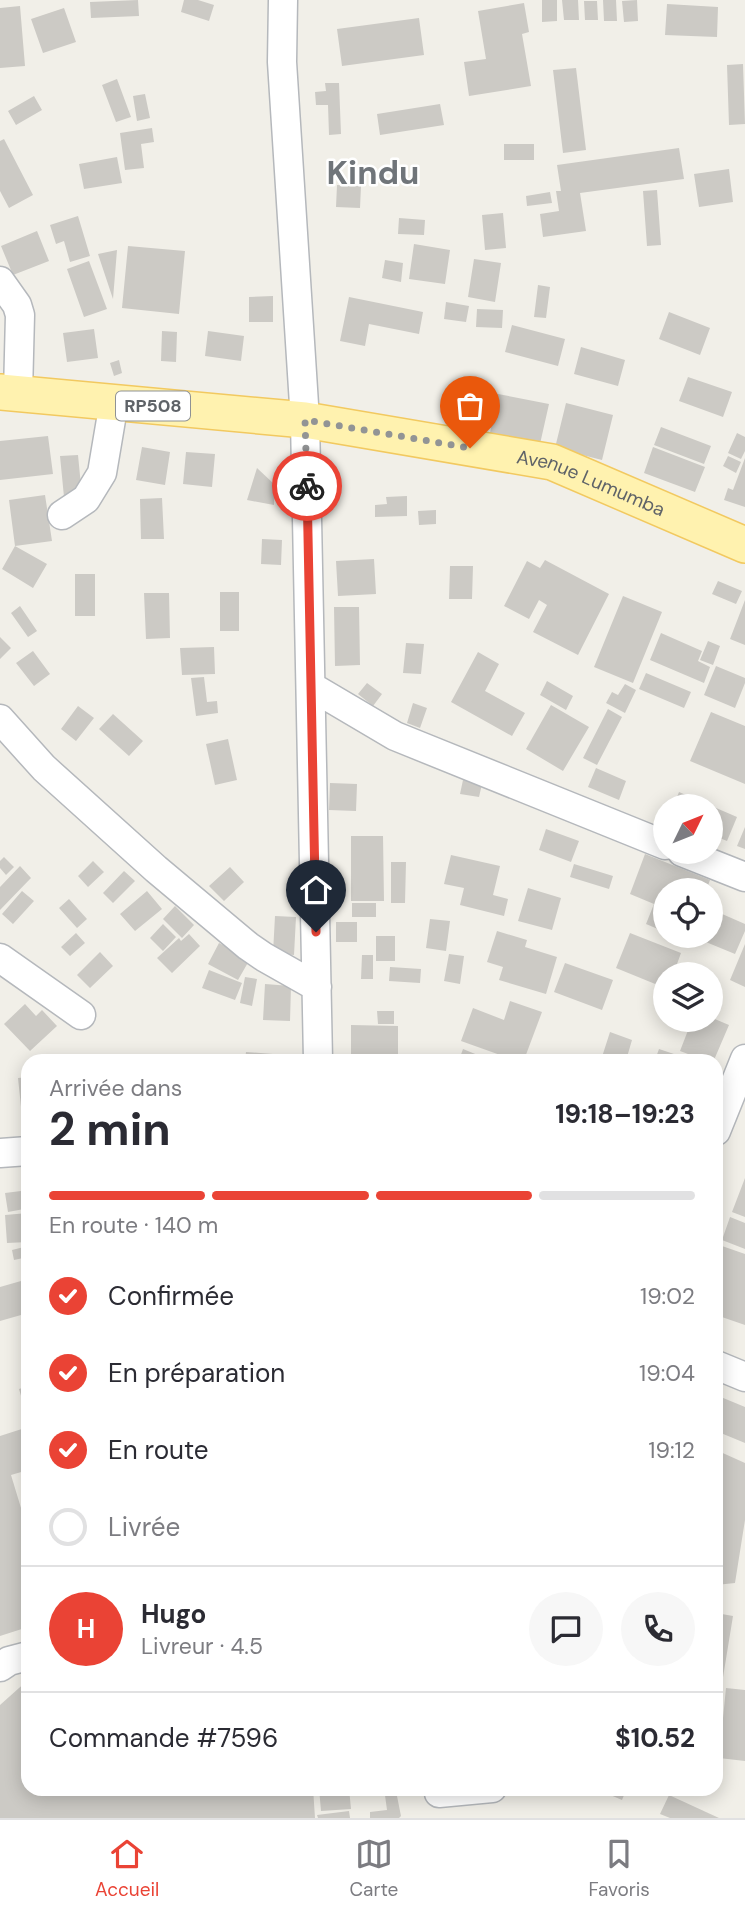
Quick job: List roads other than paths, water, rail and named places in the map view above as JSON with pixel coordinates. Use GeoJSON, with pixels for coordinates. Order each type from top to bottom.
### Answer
{"type":"FeatureCollection","features":[{"type":"Feature","properties":{"kind":"main road","name":"RP508"},"geometry":{"type":"LineString","coordinates":[[9,392],[305,420]]}},
{"type":"Feature","properties":{"kind":"main road","name":"Avenue Lumumba"},"geometry":{"type":"LineString","coordinates":[[305,420],[552,462],[745,545]]}},
{"type":"Feature","properties":{"kind":"street"},"geometry":{"type":"LineString","coordinates":[[261,0],[282,62]]}},
{"type":"Feature","properties":{"kind":"street"},"geometry":{"type":"LineString","coordinates":[[283,0],[282,62],[305,420],[318,1054]]}},
{"type":"Feature","properties":{"kind":"street"},"geometry":{"type":"LineString","coordinates":[[0,281],[17,305],[20,315],[10,351],[9,392]]}},
{"type":"Feature","properties":{"kind":"street"},"geometry":{"type":"LineString","coordinates":[[62,514],[86,499],[103,473],[114,402]]}},
{"type":"Feature","properties":{"kind":"street"},"geometry":{"type":"LineString","coordinates":[[312,687],[395,736],[653,840]]}},
{"type":"Feature","properties":{"kind":"street"},"geometry":{"type":"LineString","coordinates":[[0,719],[44,768],[166,878],[248,946],[317,987]]}},
{"type":"Feature","properties":{"kind":"street"},"geometry":{"type":"LineString","coordinates":[[712,864],[745,877]]}},
{"type":"Feature","properties":{"kind":"street"},"geometry":{"type":"LineString","coordinates":[[0,958],[80,1016]]}},
{"type":"Feature","properties":{"kind":"street"},"geometry":{"type":"LineString","coordinates":[[723,1114],[745,1059]]}},
{"type":"Feature","properties":{"kind":"street"},"geometry":{"type":"LineString","coordinates":[[0,1153],[21,1152]]}},
{"type":"Feature","properties":{"kind":"street"},"geometry":{"type":"LineString","coordinates":[[723,1368],[745,1377]]}},
{"type":"Feature","properties":{"kind":"street"},"geometry":{"type":"LineString","coordinates":[[0,1667],[21,1658]]}},
{"type":"Feature","properties":{"kind":"district","name":"Kindu"},"geometry":{"type":"Point","coordinates":[373,172]}}]}
